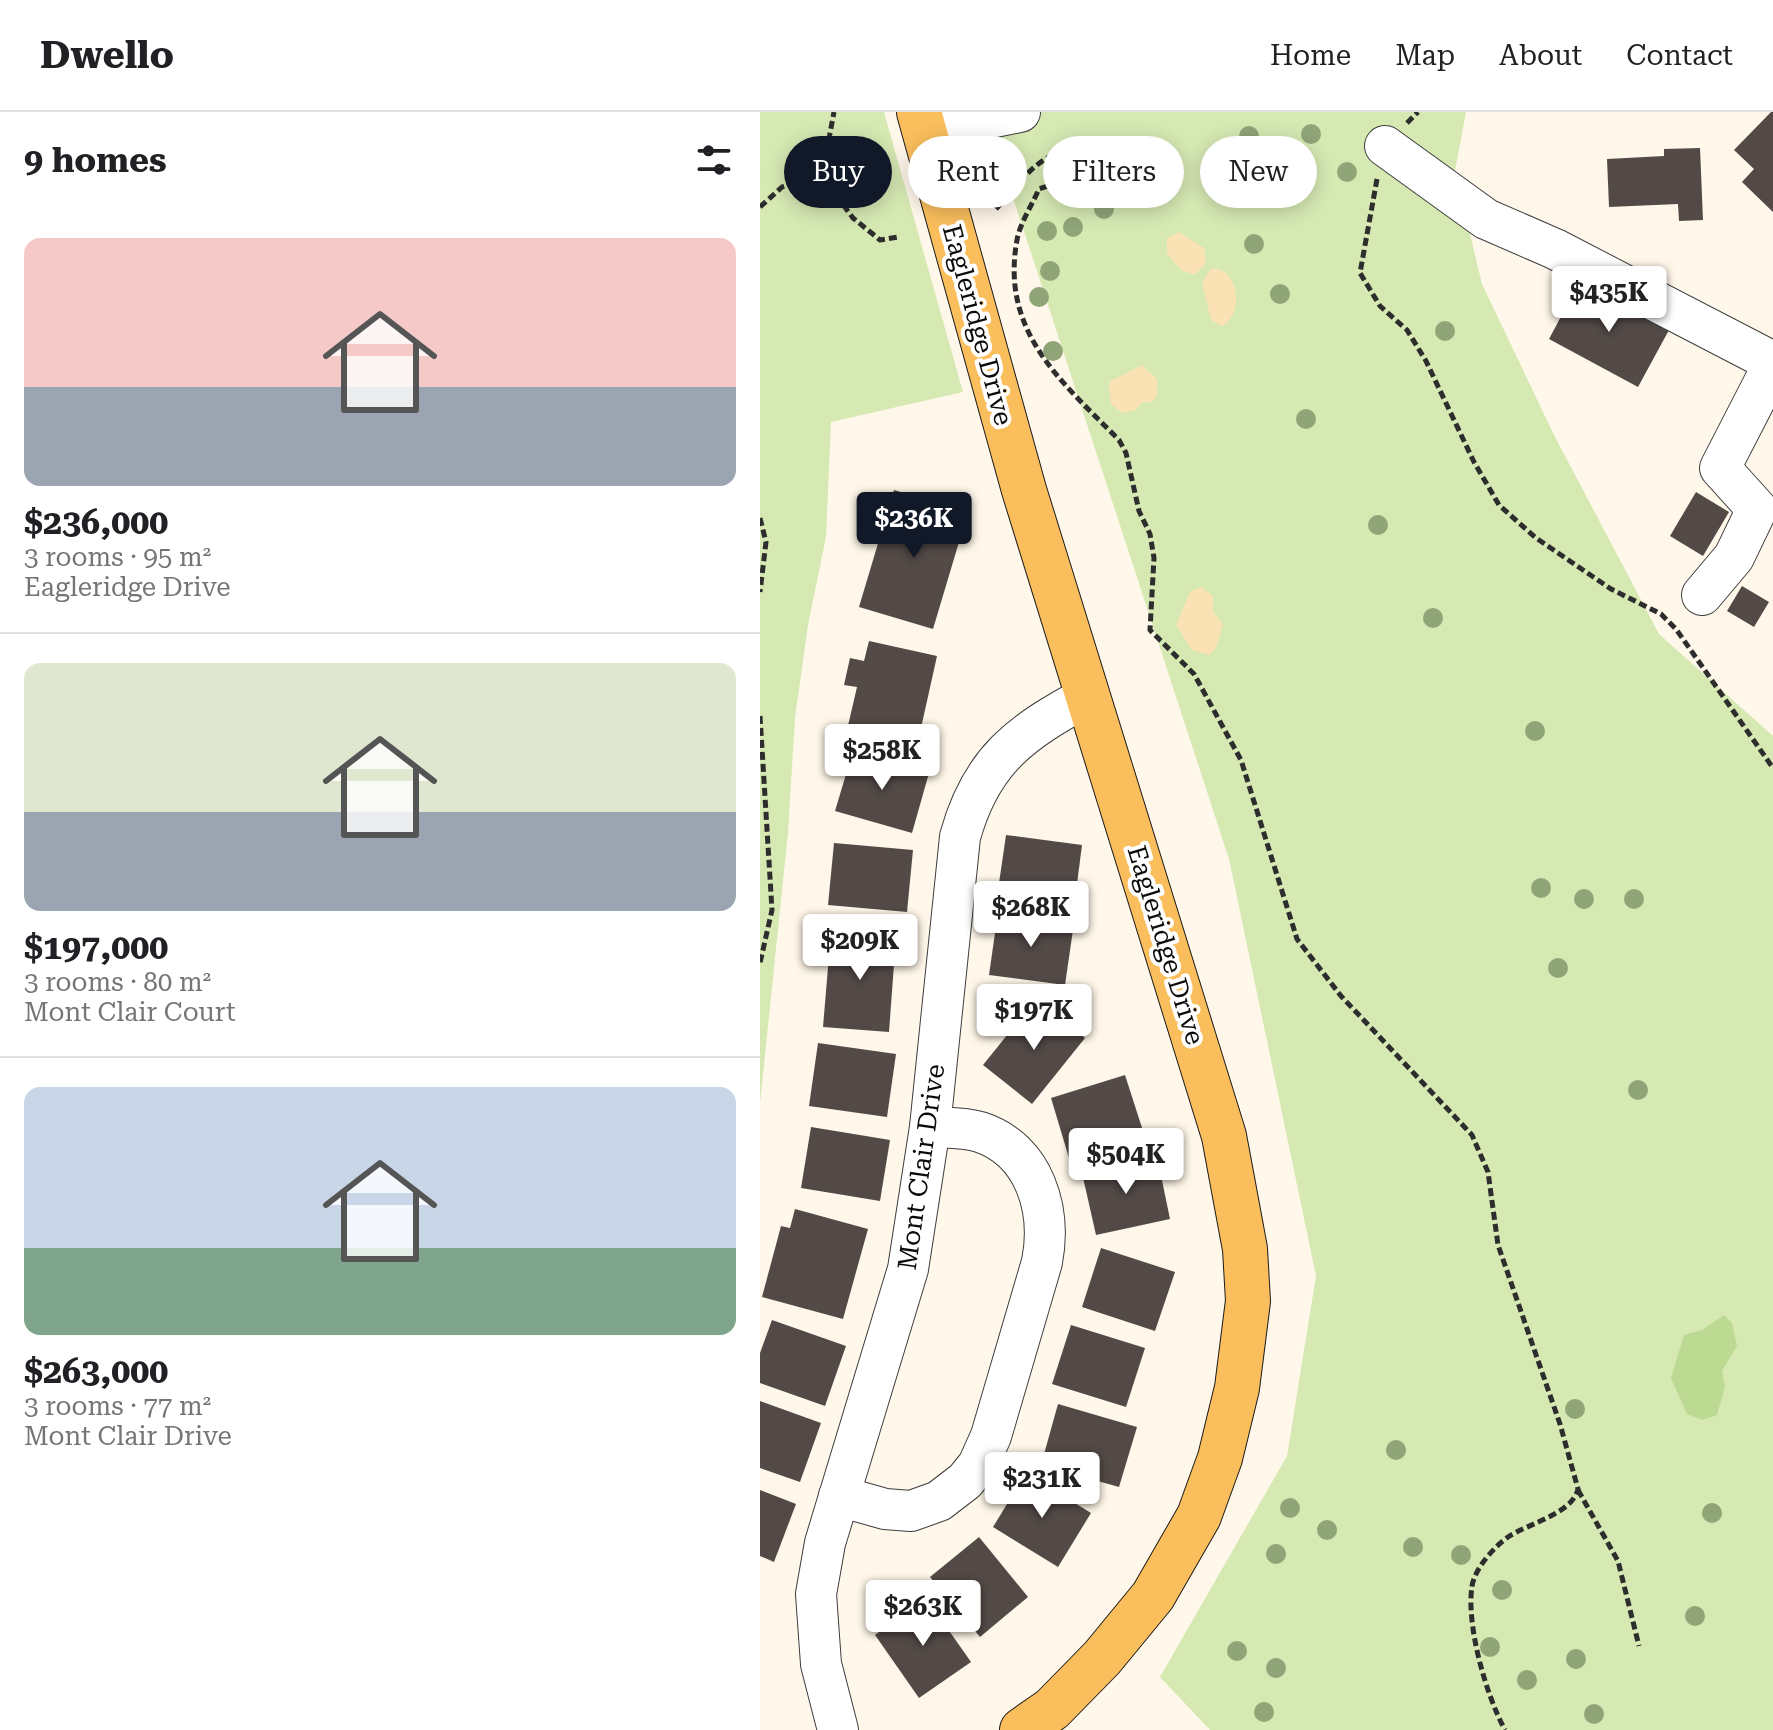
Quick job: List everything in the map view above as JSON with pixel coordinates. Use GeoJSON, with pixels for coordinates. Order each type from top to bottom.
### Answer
{"type":"FeatureCollection","features":[{"type":"Feature","properties":{"kind":"main road","name":"Eagleridge Drive"},"geometry":{"type":"LineString","coordinates":[[922,122],[1024,490],[1224,1136],[1245,1249],[1248,1301],[1237,1388],[1220,1458],[1199,1516],[1153,1596],[1102,1658],[1052,1709],[1022,1730]]}},
{"type":"Feature","properties":{"kind":"street"},"geometry":{"type":"LineString","coordinates":[[922,122],[1020,112]]}},
{"type":"Feature","properties":{"kind":"street"},"geometry":{"type":"LineString","coordinates":[[1385,146],[1486,219],[1555,249],[1773,364],[1720,468],[1757,509],[1734,557],[1702,595]]}},
{"type":"Feature","properties":{"kind":"street","name":"Mont Clair Drive"},"geometry":{"type":"LineString","coordinates":[[838,1730],[821,1664],[816,1605],[819,1571],[908,1269],[930,1127],[956,861],[966,814],[999,756],[1032,729],[1088,696]]}},
{"type":"Feature","properties":{"kind":"street"},"geometry":{"type":"LineString","coordinates":[[839,1496],[885,1509],[911,1511],[939,1501],[965,1481],[978,1465],[991,1436],[1042,1262],[1046,1232],[1043,1203],[1025,1166],[998,1141],[982,1133],[930,1127]]}},
{"type":"Feature","properties":{"kind":"path"},"geometry":{"type":"LineString","coordinates":[[830,136],[834,112]]}},
{"type":"Feature","properties":{"kind":"path"},"geometry":{"type":"LineString","coordinates":[[1418,112],[1385,146],[1360,273],[1380,306],[1407,330],[1426,361],[1445,406],[1499,505],[1536,538],[1611,589],[1661,614],[1676,629],[1773,768]]}},
{"type":"Feature","properties":{"kind":"path"},"geometry":{"type":"LineString","coordinates":[[996,209],[1036,164],[1059,150],[1078,148],[1086,158],[1071,178],[1039,189],[1017,238],[1017,297],[1033,346],[1119,440],[1126,453],[1154,558],[1150,630],[1194,674],[1241,760],[1297,939],[1341,996],[1472,1135],[1488,1172],[1498,1245],[1560,1424],[1578,1489],[1618,1561],[1639,1646]]}},
{"type":"Feature","properties":{"kind":"path"},"geometry":{"type":"LineString","coordinates":[[760,207],[784,186]]}},
{"type":"Feature","properties":{"kind":"path"},"geometry":{"type":"LineString","coordinates":[[846,208],[880,240],[898,237]]}},
{"type":"Feature","properties":{"kind":"path"},"geometry":{"type":"LineString","coordinates":[[760,518],[766,542],[760,592]]}},
{"type":"Feature","properties":{"kind":"path"},"geometry":{"type":"LineString","coordinates":[[760,716],[772,910],[760,963]]}},
{"type":"Feature","properties":{"kind":"path"},"geometry":{"type":"LineString","coordinates":[[1505,1730],[1479,1653],[1472,1609],[1472,1582],[1493,1549],[1563,1508],[1575,1498],[1578,1489]]}},
{"type":"Feature","properties":{"kind":"green space"},"geometry":{"type":"Polygon","coordinates":[[[760,112],[884,112],[891,136],[784,136],[784,208],[892,208],[892,140],[908,197],[908,208],[911,208],[963,392],[831,422],[826,537],[808,625],[795,718],[788,833],[760,1103],[760,112]]]}},
{"type":"Feature","properties":{"kind":"green space"},"geometry":{"type":"Polygon","coordinates":[[[985,112],[1466,112],[1455,171],[1482,284],[1554,435],[1659,634],[1773,736],[1773,1730],[1210,1730],[1160,1677],[1287,1456],[1316,1276],[1229,859],[1016,208],[1027,208],[1027,136],[993,136],[985,112]]]}},
{"type":"Feature","properties":{"kind":"green space"},"geometry":{"type":"Polygon","coordinates":[[[1724,1315],[1732,1323],[1737,1346],[1722,1371],[1725,1387],[1717,1415],[1702,1420],[1687,1414],[1671,1378],[1684,1335],[1702,1330],[1724,1315]]]}},
{"type":"Feature","properties":{"kind":"sand"},"geometry":{"type":"Polygon","coordinates":[[[1179,232],[1204,248],[1206,263],[1195,275],[1181,270],[1167,254],[1167,238],[1179,232]]]}},
{"type":"Feature","properties":{"kind":"sand"},"geometry":{"type":"Polygon","coordinates":[[[1211,269],[1228,275],[1236,292],[1234,312],[1222,326],[1211,320],[1202,282],[1211,269]]]}},
{"type":"Feature","properties":{"kind":"sand"},"geometry":{"type":"Polygon","coordinates":[[[1142,365],[1157,379],[1157,395],[1152,402],[1143,402],[1135,410],[1122,413],[1111,404],[1109,382],[1142,365]]]}},
{"type":"Feature","properties":{"kind":"sand"},"geometry":{"type":"Polygon","coordinates":[[[1201,587],[1213,596],[1213,611],[1223,625],[1216,648],[1209,655],[1192,650],[1176,625],[1190,592],[1201,587]]]}},
{"type":"Feature","properties":{"kind":"building"},"geometry":{"type":"Polygon","coordinates":[[[1771,112],[1773,212],[1742,182],[1754,169],[1734,150],[1771,112]]]}},
{"type":"Feature","properties":{"kind":"building"},"geometry":{"type":"Polygon","coordinates":[[[1700,148],[1703,220],[1679,221],[1678,204],[1609,207],[1607,159],[1664,156],[1664,149],[1700,148]]]}},
{"type":"Feature","properties":{"kind":"building"},"geometry":{"type":"Polygon","coordinates":[[[1580,281],[1669,330],[1638,387],[1549,339],[1580,281]]]}},
{"type":"Feature","properties":{"kind":"building"},"geometry":{"type":"Polygon","coordinates":[[[894,490],[968,512],[933,629],[859,607],[894,490]]]}},
{"type":"Feature","properties":{"kind":"building"},"geometry":{"type":"Polygon","coordinates":[[[1696,492],[1729,512],[1703,556],[1670,536],[1696,492]]]}},
{"type":"Feature","properties":{"kind":"building"},"geometry":{"type":"Polygon","coordinates":[[[1742,586],[1769,602],[1754,627],[1727,611],[1742,586]]]}},
{"type":"Feature","properties":{"kind":"building"},"geometry":{"type":"Polygon","coordinates":[[[869,641],[937,656],[917,746],[847,730],[857,687],[844,685],[850,658],[864,661],[869,641]]]}},
{"type":"Feature","properties":{"kind":"building"},"geometry":{"type":"Polygon","coordinates":[[[853,751],[929,773],[912,833],[835,811],[853,751]]]}},
{"type":"Feature","properties":{"kind":"building"},"geometry":{"type":"Polygon","coordinates":[[[1006,835],[1082,845],[1074,907],[997,897],[1006,835]]]}},
{"type":"Feature","properties":{"kind":"building"},"geometry":{"type":"Polygon","coordinates":[[[834,843],[913,850],[907,912],[828,905],[834,843]]]}},
{"type":"Feature","properties":{"kind":"building"},"geometry":{"type":"Polygon","coordinates":[[[998,912],[1074,923],[1065,985],[989,975],[998,912]]]}},
{"type":"Feature","properties":{"kind":"building"},"geometry":{"type":"Polygon","coordinates":[[[831,932],[896,937],[889,1032],[823,1027],[831,932]]]}},
{"type":"Feature","properties":{"kind":"building"},"geometry":{"type":"Polygon","coordinates":[[[1036,999],[1085,1038],[1032,1104],[983,1065],[1036,999]]]}},
{"type":"Feature","properties":{"kind":"building"},"geometry":{"type":"Polygon","coordinates":[[[818,1043],[896,1054],[887,1117],[809,1106],[818,1043]]]}},
{"type":"Feature","properties":{"kind":"building"},"geometry":{"type":"Polygon","coordinates":[[[1125,1075],[1144,1134],[1069,1158],[1051,1098],[1125,1075]]]}},
{"type":"Feature","properties":{"kind":"building"},"geometry":{"type":"Polygon","coordinates":[[[811,1127],[890,1140],[880,1201],[801,1188],[811,1127]]]}},
{"type":"Feature","properties":{"kind":"building"},"geometry":{"type":"Polygon","coordinates":[[[1157,1156],[1170,1219],[1096,1235],[1082,1173],[1157,1156]]]}},
{"type":"Feature","properties":{"kind":"building"},"geometry":{"type":"Polygon","coordinates":[[[795,1209],[868,1229],[843,1319],[762,1297],[781,1226],[790,1228],[795,1209]]]}},
{"type":"Feature","properties":{"kind":"building"},"geometry":{"type":"Polygon","coordinates":[[[1101,1248],[1175,1272],[1155,1331],[1082,1307],[1101,1248]]]}},
{"type":"Feature","properties":{"kind":"building"},"geometry":{"type":"Polygon","coordinates":[[[772,1320],[846,1346],[825,1406],[760,1383],[760,1353],[772,1320]]]}},
{"type":"Feature","properties":{"kind":"building"},"geometry":{"type":"Polygon","coordinates":[[[1071,1325],[1145,1348],[1126,1407],[1052,1384],[1071,1325]]]}},
{"type":"Feature","properties":{"kind":"building"},"geometry":{"type":"Polygon","coordinates":[[[760,1401],[821,1423],[800,1482],[760,1468],[760,1401]]]}},
{"type":"Feature","properties":{"kind":"building"},"geometry":{"type":"Polygon","coordinates":[[[1058,1404],[1137,1427],[1119,1487],[1041,1465],[1058,1404]]]}},
{"type":"Feature","properties":{"kind":"building"},"geometry":{"type":"Polygon","coordinates":[[[1026,1473],[1091,1513],[1058,1567],[993,1527],[1026,1473]]]}},
{"type":"Feature","properties":{"kind":"building"},"geometry":{"type":"Polygon","coordinates":[[[760,1490],[796,1504],[774,1562],[760,1556],[760,1490]]]}},
{"type":"Feature","properties":{"kind":"building"},"geometry":{"type":"Polygon","coordinates":[[[979,1537],[1028,1597],[980,1637],[930,1577],[979,1537]]]}},
{"type":"Feature","properties":{"kind":"building"},"geometry":{"type":"Polygon","coordinates":[[[926,1598],[971,1662],[919,1698],[875,1635],[926,1598]]]}}]}
